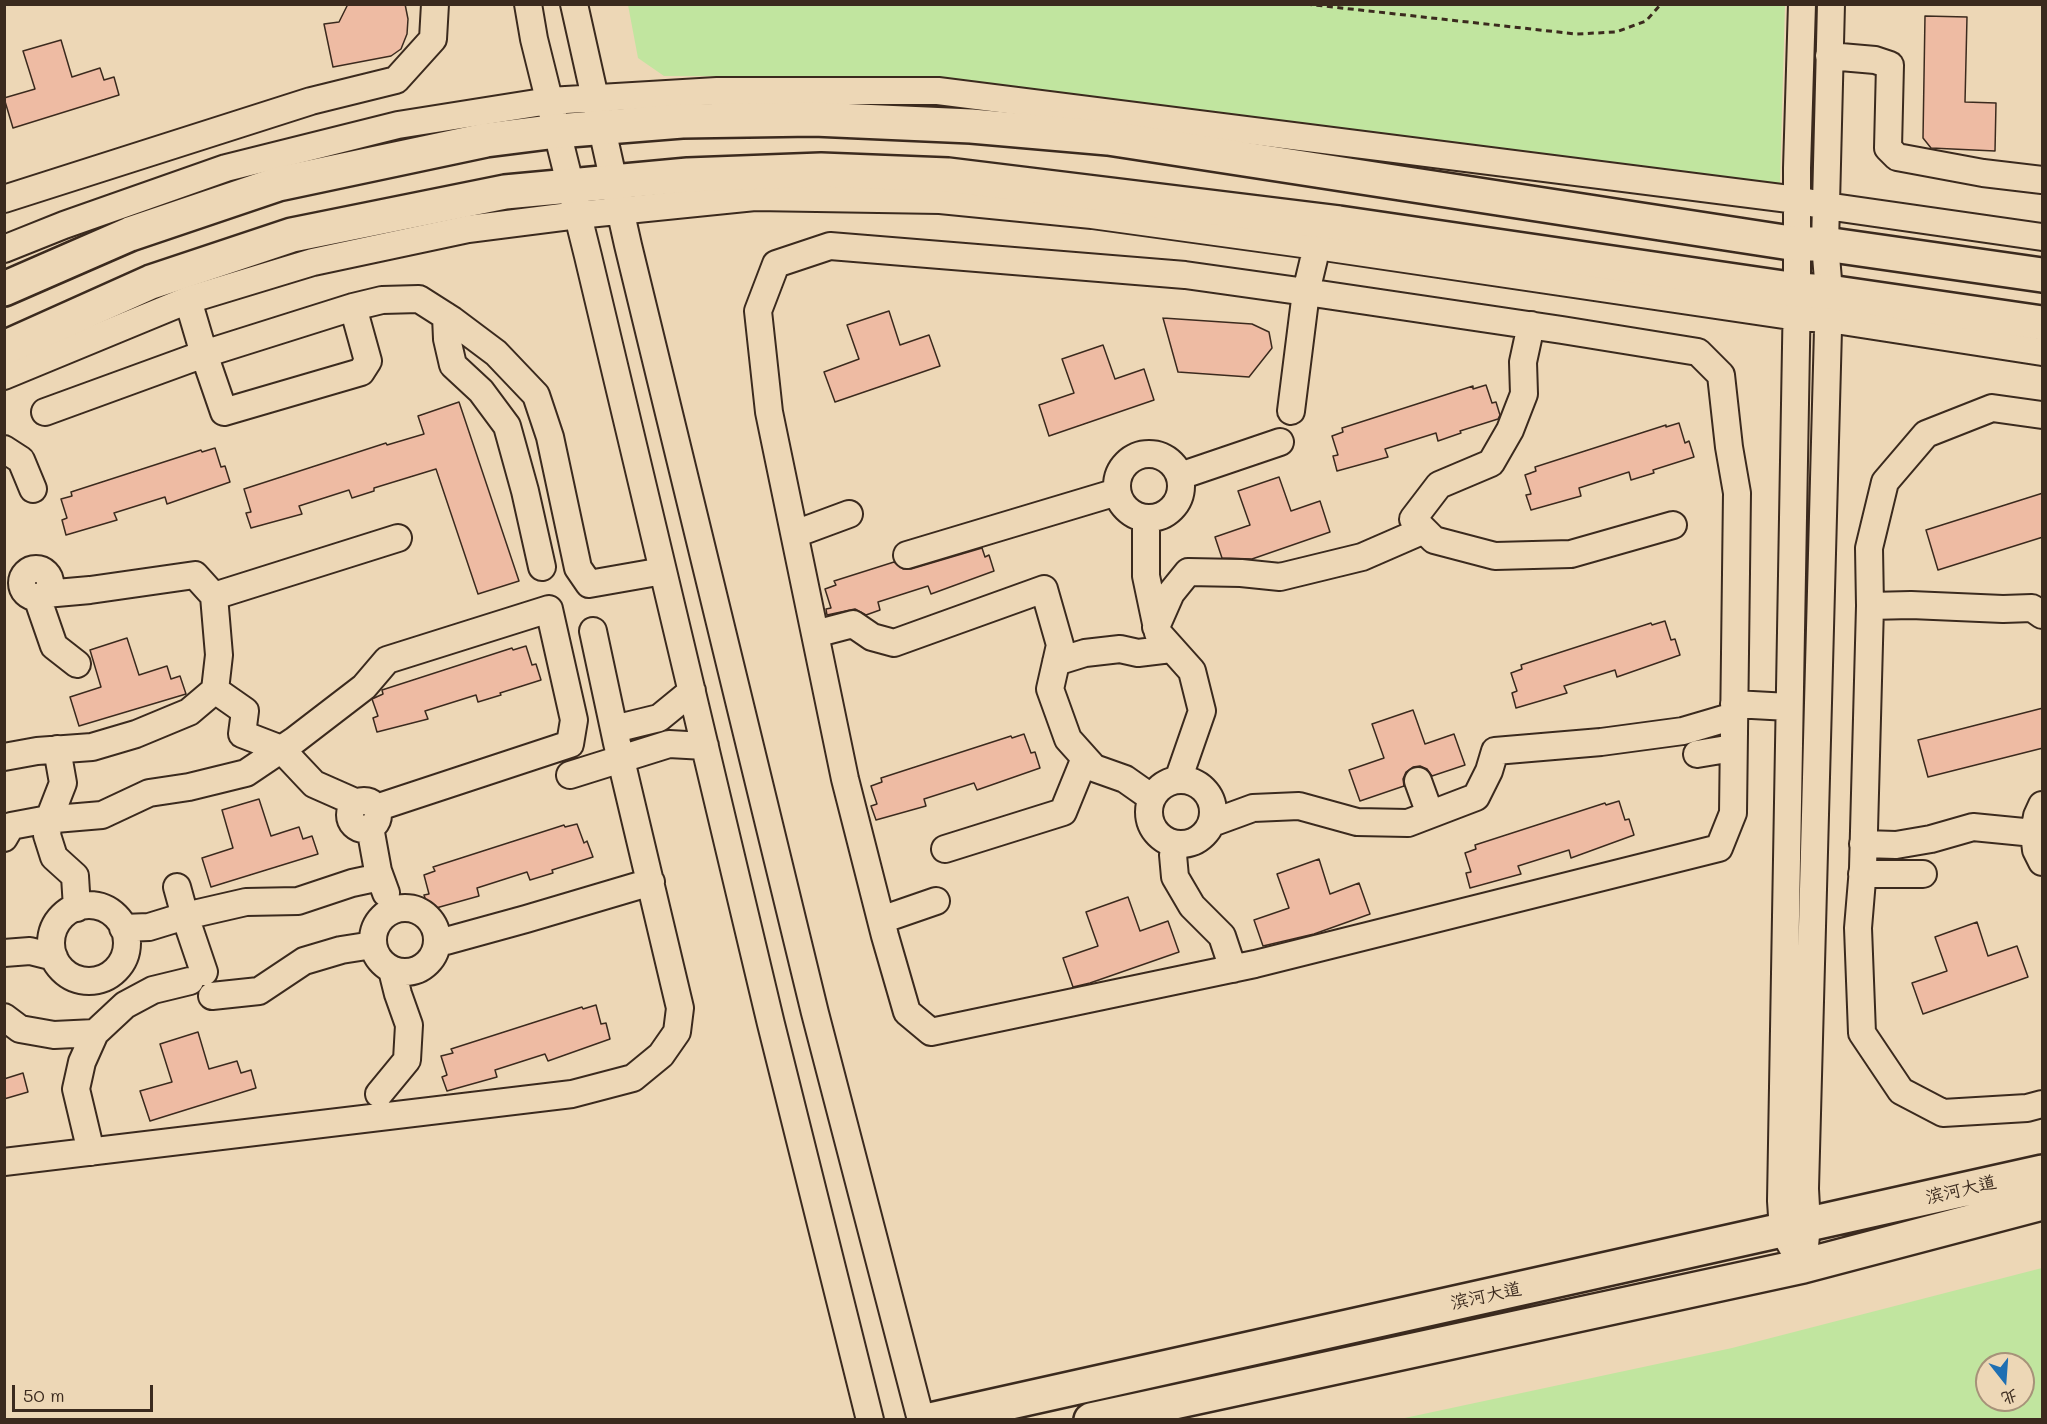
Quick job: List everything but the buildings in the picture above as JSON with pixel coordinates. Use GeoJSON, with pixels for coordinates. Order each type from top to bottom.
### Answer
{"type":"FeatureCollection","features":[{"type":"Feature","properties":{"kind":"main road"},"geometry":{"type":"LineString","coordinates":[[4,289],[130,234],[278,184],[486,140],[553,116],[598,113],[682,121],[813,119],[971,126],[1108,138],[1811,244],[2043,274]]}},
{"type":"Feature","properties":{"kind":"main road"},"geometry":{"type":"LineString","coordinates":[[4,348],[152,282],[291,235],[505,192],[574,200],[617,196],[688,175],[821,170],[948,175],[1320,234],[1797,304],[2043,323]]}},
{"type":"Feature","properties":{"kind":"main road","name":"滨河大道"},"geometry":{"type":"LineString","coordinates":[[930,1419],[2043,1172]]}},
{"type":"Feature","properties":{"kind":"main road","name":"滨河大道"},"geometry":{"type":"LineString","coordinates":[[1091,1419],[1803,1266],[2043,1203]]}},
{"type":"Feature","properties":{"kind":"street"},"geometry":{"type":"LineString","coordinates":[[4,199],[311,101],[396,80],[433,39],[435,4]]}},
{"type":"Feature","properties":{"kind":"street"},"geometry":{"type":"LineString","coordinates":[[528,4],[771,1024],[870,1419]]}},
{"type":"Feature","properties":{"kind":"street"},"geometry":{"type":"LineString","coordinates":[[574,4],[617,196],[815,1013],[921,1419]]}},
{"type":"Feature","properties":{"kind":"street"},"geometry":{"type":"LineString","coordinates":[[1795,1228],[1805,1189],[1829,305],[1797,200],[1802,4]]}},
{"type":"Feature","properties":{"kind":"street"},"geometry":{"type":"LineString","coordinates":[[1803,1266],[1795,1228],[1781,1202],[1797,304],[1811,244],[1826,206],[1831,4]]}},
{"type":"Feature","properties":{"kind":"street"},"geometry":{"type":"LineString","coordinates":[[1829,56],[1875,60],[1890,65],[1888,148],[1898,157],[1983,173],[2043,180]]}},
{"type":"Feature","properties":{"kind":"street"},"geometry":{"type":"LineString","coordinates":[[598,113],[717,91],[938,91],[1797,200],[2043,237]]}},
{"type":"Feature","properties":{"kind":"street"},"geometry":{"type":"LineString","coordinates":[[4,249],[64,225],[226,168],[398,125],[553,116]]}},
{"type":"Feature","properties":{"kind":"street"},"geometry":{"type":"LineString","coordinates":[[4,376],[188,300],[313,262],[468,229],[574,200]]}},
{"type":"Feature","properties":{"kind":"street"},"geometry":{"type":"LineString","coordinates":[[1291,411],[1306,292],[1320,234]]}},
{"type":"Feature","properties":{"kind":"street"},"geometry":{"type":"LineString","coordinates":[[830,246],[1185,275],[1532,325],[1698,352],[1721,375],[1737,493],[1733,813],[1719,848],[1233,969],[931,1032],[907,1012],[845,779],[770,412],[758,311],[776,264],[830,246]]}},
{"type":"Feature","properties":{"kind":"street"},"geometry":{"type":"LineString","coordinates":[[45,412],[204,354],[353,307],[381,300],[418,299],[446,316],[496,353],[536,395],[550,437],[578,568],[589,584],[663,571]]}},
{"type":"Feature","properties":{"kind":"street"},"geometry":{"type":"LineString","coordinates":[[188,300],[224,412],[361,372],[368,361],[353,307]]}},
{"type":"Feature","properties":{"kind":"street"},"geometry":{"type":"LineString","coordinates":[[1829,305],[2043,352]]}},
{"type":"Feature","properties":{"kind":"street"},"geometry":{"type":"LineString","coordinates":[[446,316],[447,339],[453,365],[481,391],[507,426],[525,491],[542,567]]}},
{"type":"Feature","properties":{"kind":"street"},"geometry":{"type":"LineString","coordinates":[[1532,325],[1524,362],[1524,394],[1510,430],[1491,463],[1439,485],[1413,519],[1434,540],[1495,556],[1571,554],[1673,525]]}},
{"type":"Feature","properties":{"kind":"street"},"geometry":{"type":"LineString","coordinates":[[2043,415],[1992,408],[1926,434],[1885,482],[1869,548],[1870,606],[1862,874],[1858,928],[1862,1033],[1901,1091],[1944,1113],[2027,1108],[2043,1104]]}},
{"type":"Feature","properties":{"kind":"street"},"geometry":{"type":"LineString","coordinates":[[1180,476],[1280,442]]}},
{"type":"Feature","properties":{"kind":"street"},"geometry":{"type":"LineString","coordinates":[[4,449],[21,460],[33,489]]}},
{"type":"Feature","properties":{"kind":"street"},"geometry":{"type":"LineString","coordinates":[[1146,454],[1167,459],[1175,466],[1180,476],[1182,487],[1175,507],[1167,514],[1157,518],[1146,519],[1127,511],[1117,492],[1120,472],[1126,463],[1146,454]]}},
{"type":"Feature","properties":{"kind":"street"},"geometry":{"type":"LineString","coordinates":[[907,555],[1117,492]]}},
{"type":"Feature","properties":{"kind":"street"},"geometry":{"type":"LineString","coordinates":[[795,534],[849,514]]}},
{"type":"Feature","properties":{"kind":"street"},"geometry":{"type":"LineString","coordinates":[[1146,519],[1146,576],[1156,627],[1171,649],[1192,671],[1202,711],[1178,780]]}},
{"type":"Feature","properties":{"kind":"street"},"geometry":{"type":"LineString","coordinates":[[1156,627],[1172,593],[1188,572],[1241,573],[1280,577],[1362,557],[1425,530]]}},
{"type":"Feature","properties":{"kind":"street"},"geometry":{"type":"LineString","coordinates":[[214,596],[398,537]]}},
{"type":"Feature","properties":{"kind":"street"},"geometry":{"type":"LineString","coordinates":[[4,758],[57,749],[92,747],[136,734],[189,712],[215,690],[219,655],[214,596],[195,575],[90,590],[27,591],[54,646],[77,663]]}},
{"type":"Feature","properties":{"kind":"street"},"geometry":{"type":"LineString","coordinates":[[815,634],[853,624],[872,637],[894,643],[1044,589],[1060,645],[1050,689],[1068,739],[1094,768],[1125,779],[1152,798]]}},
{"type":"Feature","properties":{"kind":"street"},"geometry":{"type":"LineString","coordinates":[[1870,606],[2032,608],[2043,615]]}},
{"type":"Feature","properties":{"kind":"street"},"geometry":{"type":"LineString","coordinates":[[7,828],[49,819],[102,815],[149,793],[189,787],[246,773],[281,749],[364,687],[387,660],[549,609],[574,720],[570,744],[368,813],[314,784],[281,749],[242,734],[245,711],[215,690]]}},
{"type":"Feature","properties":{"kind":"street"},"geometry":{"type":"LineString","coordinates":[[4,1162],[572,1094],[633,1078],[661,1055],[677,1032],[681,1008],[621,759],[593,631]]}},
{"type":"Feature","properties":{"kind":"street"},"geometry":{"type":"LineString","coordinates":[[1056,662],[1085,653],[1120,649],[1138,653],[1171,649]]}},
{"type":"Feature","properties":{"kind":"street"},"geometry":{"type":"LineString","coordinates":[[614,729],[659,718],[692,691]]}},
{"type":"Feature","properties":{"kind":"street"},"geometry":{"type":"LineString","coordinates":[[1212,823],[1254,808],[1299,806],[1358,822],[1408,823],[1476,797],[1496,751],[1601,742],[1683,730],[1734,710],[1789,707]]}},
{"type":"Feature","properties":{"kind":"street"},"geometry":{"type":"LineString","coordinates":[[570,775],[669,744],[705,746]]}},
{"type":"Feature","properties":{"kind":"street"},"geometry":{"type":"LineString","coordinates":[[1697,754],[1733,748]]}},
{"type":"Feature","properties":{"kind":"street"},"geometry":{"type":"LineString","coordinates":[[57,749],[63,783],[49,819],[47,836],[54,857],[75,876],[76,908]]}},
{"type":"Feature","properties":{"kind":"street"},"geometry":{"type":"LineString","coordinates":[[945,849],[1063,812],[1085,758]]}},
{"type":"Feature","properties":{"kind":"street"},"geometry":{"type":"LineString","coordinates":[[1178,780],[1189,780],[1207,792],[1213,802],[1214,812],[1207,833],[1199,840],[1179,845],[1159,836],[1149,818],[1149,807],[1158,789],[1178,780]]}},
{"type":"Feature","properties":{"kind":"street"},"geometry":{"type":"LineString","coordinates":[[1418,781],[1430,814]]}},
{"type":"Feature","properties":{"kind":"street"},"geometry":{"type":"LineString","coordinates":[[2043,805],[2037,816],[2034,833],[2036,850],[2043,862]]}},
{"type":"Feature","properties":{"kind":"street"},"geometry":{"type":"LineString","coordinates":[[368,813],[380,877],[391,910]]}},
{"type":"Feature","properties":{"kind":"street"},"geometry":{"type":"LineString","coordinates":[[1863,844],[1896,845],[1931,839],[1973,827],[2034,833]]}},
{"type":"Feature","properties":{"kind":"street"},"geometry":{"type":"LineString","coordinates":[[1179,845],[1173,855],[1175,878],[1192,906],[1222,936],[1233,969]]}},
{"type":"Feature","properties":{"kind":"street"},"geometry":{"type":"LineString","coordinates":[[1862,874],[1923,874]]}},
{"type":"Feature","properties":{"kind":"street"},"geometry":{"type":"LineString","coordinates":[[123,928],[149,927],[246,902],[298,901],[352,883],[380,877]]}},
{"type":"Feature","properties":{"kind":"street"},"geometry":{"type":"LineString","coordinates":[[438,940],[446,941],[651,882]]}},
{"type":"Feature","properties":{"kind":"street"},"geometry":{"type":"LineString","coordinates":[[177,887],[202,983]]}},
{"type":"Feature","properties":{"kind":"street"},"geometry":{"type":"LineString","coordinates":[[881,920],[936,901]]}},
{"type":"Feature","properties":{"kind":"street"},"geometry":{"type":"LineString","coordinates":[[88,905],[100,907],[112,913],[126,934],[127,947],[123,960],[116,970],[105,978],[92,981],[80,980],[64,972],[54,957],[52,939],[57,922],[66,913],[76,908],[88,905]]}},
{"type":"Feature","properties":{"kind":"street"},"geometry":{"type":"LineString","coordinates":[[402,907],[423,912],[431,919],[438,940],[436,951],[423,968],[402,972],[392,970],[383,964],[373,945],[373,935],[382,916],[402,907]]}},
{"type":"Feature","properties":{"kind":"street"},"geometry":{"type":"LineString","coordinates":[[91,1152],[76,1089],[82,1062],[95,1033],[125,1005],[153,990],[202,983],[259,991],[304,961],[341,950],[373,945]]}},
{"type":"Feature","properties":{"kind":"street"},"geometry":{"type":"LineString","coordinates":[[4,953],[30,951],[54,957]]}},
{"type":"Feature","properties":{"kind":"street"},"geometry":{"type":"LineString","coordinates":[[379,1094],[407,1060],[409,1025],[392,970]]}},
{"type":"Feature","properties":{"kind":"street"},"geometry":{"type":"LineString","coordinates":[[4,1017],[20,1029],[54,1035],[95,1033]]}},
{"type":"Feature","properties":{"kind":"path"},"geometry":{"type":"LineString","coordinates":[[1306,4],[1576,34],[1616,32],[1646,21],[1661,4]]}},
{"type":"Feature","properties":{"kind":"green space"},"geometry":{"type":"Polygon","coordinates":[[[628,5],[1785,5],[1780,184],[919,77],[664,76],[638,58],[628,5]]]}},
{"type":"Feature","properties":{"kind":"green space"},"geometry":{"type":"Polygon","coordinates":[[[2042,1268],[2042,1419],[1400,1419],[1732,1348],[2042,1268]]]}}]}
